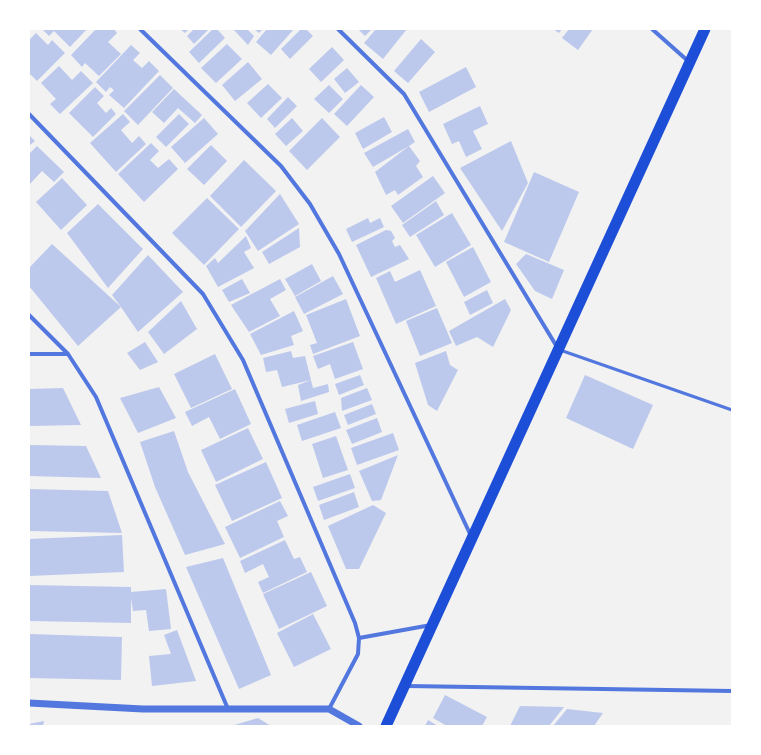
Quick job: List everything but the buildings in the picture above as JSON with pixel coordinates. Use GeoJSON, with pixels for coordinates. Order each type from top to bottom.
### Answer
{"type":"FeatureCollection","features":[{"type":"Feature","properties":{"kind":"highway"},"geometry":{"type":"LineString","coordinates":[[386,726],[705,29]]}},
{"type":"Feature","properties":{"kind":"street"},"geometry":{"type":"LineString","coordinates":[[140,29],[281,166],[310,204],[339,254],[472,538]]}},
{"type":"Feature","properties":{"kind":"street"},"geometry":{"type":"LineString","coordinates":[[338,29],[404,94],[559,349]]}},
{"type":"Feature","properties":{"kind":"street"},"geometry":{"type":"LineString","coordinates":[[652,29],[690,62]]}},
{"type":"Feature","properties":{"kind":"street"},"geometry":{"type":"LineString","coordinates":[[29,114],[203,294],[243,360],[355,623],[359,638],[358,654],[329,709]]}},
{"type":"Feature","properties":{"kind":"street"},"geometry":{"type":"LineString","coordinates":[[29,315],[68,354],[96,397],[228,709]]}},
{"type":"Feature","properties":{"kind":"street"},"geometry":{"type":"LineString","coordinates":[[29,354],[68,354]]}},
{"type":"Feature","properties":{"kind":"street"},"geometry":{"type":"LineString","coordinates":[[359,638],[432,624]]}},
{"type":"Feature","properties":{"kind":"street"},"geometry":{"type":"LineString","coordinates":[[404,686],[732,691]]}},
{"type":"Feature","properties":{"kind":"street"},"geometry":{"type":"LineString","coordinates":[[29,703],[143,709],[329,709],[359,726]]}},
{"type":"Feature","properties":{"kind":"lane"},"geometry":{"type":"LineString","coordinates":[[559,349],[732,410]]}}]}
